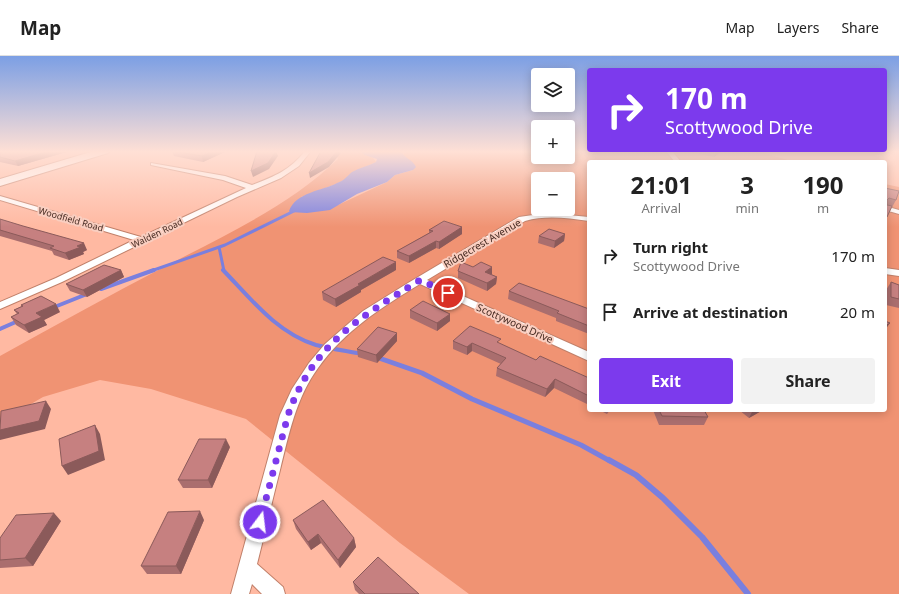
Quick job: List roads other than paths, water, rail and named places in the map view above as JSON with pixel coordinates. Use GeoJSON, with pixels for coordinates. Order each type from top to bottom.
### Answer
{"type":"FeatureCollection","features":[{"type":"Feature","properties":{"kind":"main road"},"geometry":{"type":"LineString","coordinates":[[0,183],[23,176]]}},
{"type":"Feature","properties":{"kind":"street"},"geometry":{"type":"LineString","coordinates":[[215,176],[251,187]]}},
{"type":"Feature","properties":{"kind":"street","name":"Walden Road"},"geometry":{"type":"LineString","coordinates":[[0,306],[59,280],[251,187],[278,176]]}},
{"type":"Feature","properties":{"kind":"street","name":"Woodfield Road"},"geometry":{"type":"LineString","coordinates":[[0,198],[143,240]]}},
{"type":"Feature","properties":{"kind":"street"},"geometry":{"type":"LineString","coordinates":[[887,209],[899,212]]}},
{"type":"Feature","properties":{"kind":"street","name":"Ridgecrest Avenue"},"geometry":{"type":"LineString","coordinates":[[240,594],[293,399],[318,357],[345,330],[362,316],[522,219],[542,214],[556,214],[587,219]]}},
{"type":"Feature","properties":{"kind":"street"},"geometry":{"type":"LineString","coordinates":[[887,271],[899,273]]}},
{"type":"Feature","properties":{"kind":"street","name":"Scottywood Drive"},"geometry":{"type":"LineString","coordinates":[[420,280],[587,356]]}},
{"type":"Feature","properties":{"kind":"street"},"geometry":{"type":"LineString","coordinates":[[248,568],[276,594]]}},
{"type":"Feature","properties":{"kind":"water"},"geometry":{"type":"Polygon","coordinates":[[[348,176],[394,176],[387,182],[357,194],[330,210],[307,213],[289,211],[292,205],[303,196],[344,180],[348,176]]]}},
{"type":"Feature","properties":{"kind":"waterway"},"geometry":{"type":"LineString","coordinates":[[219,247],[294,211]]}},
{"type":"Feature","properties":{"kind":"waterway"},"geometry":{"type":"LineString","coordinates":[[151,271],[219,247]]}},
{"type":"Feature","properties":{"kind":"waterway"},"geometry":{"type":"LineString","coordinates":[[219,247],[224,271]]}},
{"type":"Feature","properties":{"kind":"waterway"},"geometry":{"type":"LineString","coordinates":[[101,289],[154,270]]}},
{"type":"Feature","properties":{"kind":"waterway"},"geometry":{"type":"LineString","coordinates":[[223,270],[265,314],[277,324],[302,340],[333,349],[362,354]]}},
{"type":"Feature","properties":{"kind":"waterway"},"geometry":{"type":"LineString","coordinates":[[52,308],[87,294]]}},
{"type":"Feature","properties":{"kind":"waterway"},"geometry":{"type":"LineString","coordinates":[[0,329],[18,321]]}},
{"type":"Feature","properties":{"kind":"waterway"},"geometry":{"type":"LineString","coordinates":[[376,357],[422,373],[472,399],[581,445],[610,461]]}},
{"type":"Feature","properties":{"kind":"waterway"},"geometry":{"type":"LineString","coordinates":[[609,460],[636,475],[663,498],[702,537],[748,594]]}}]}
